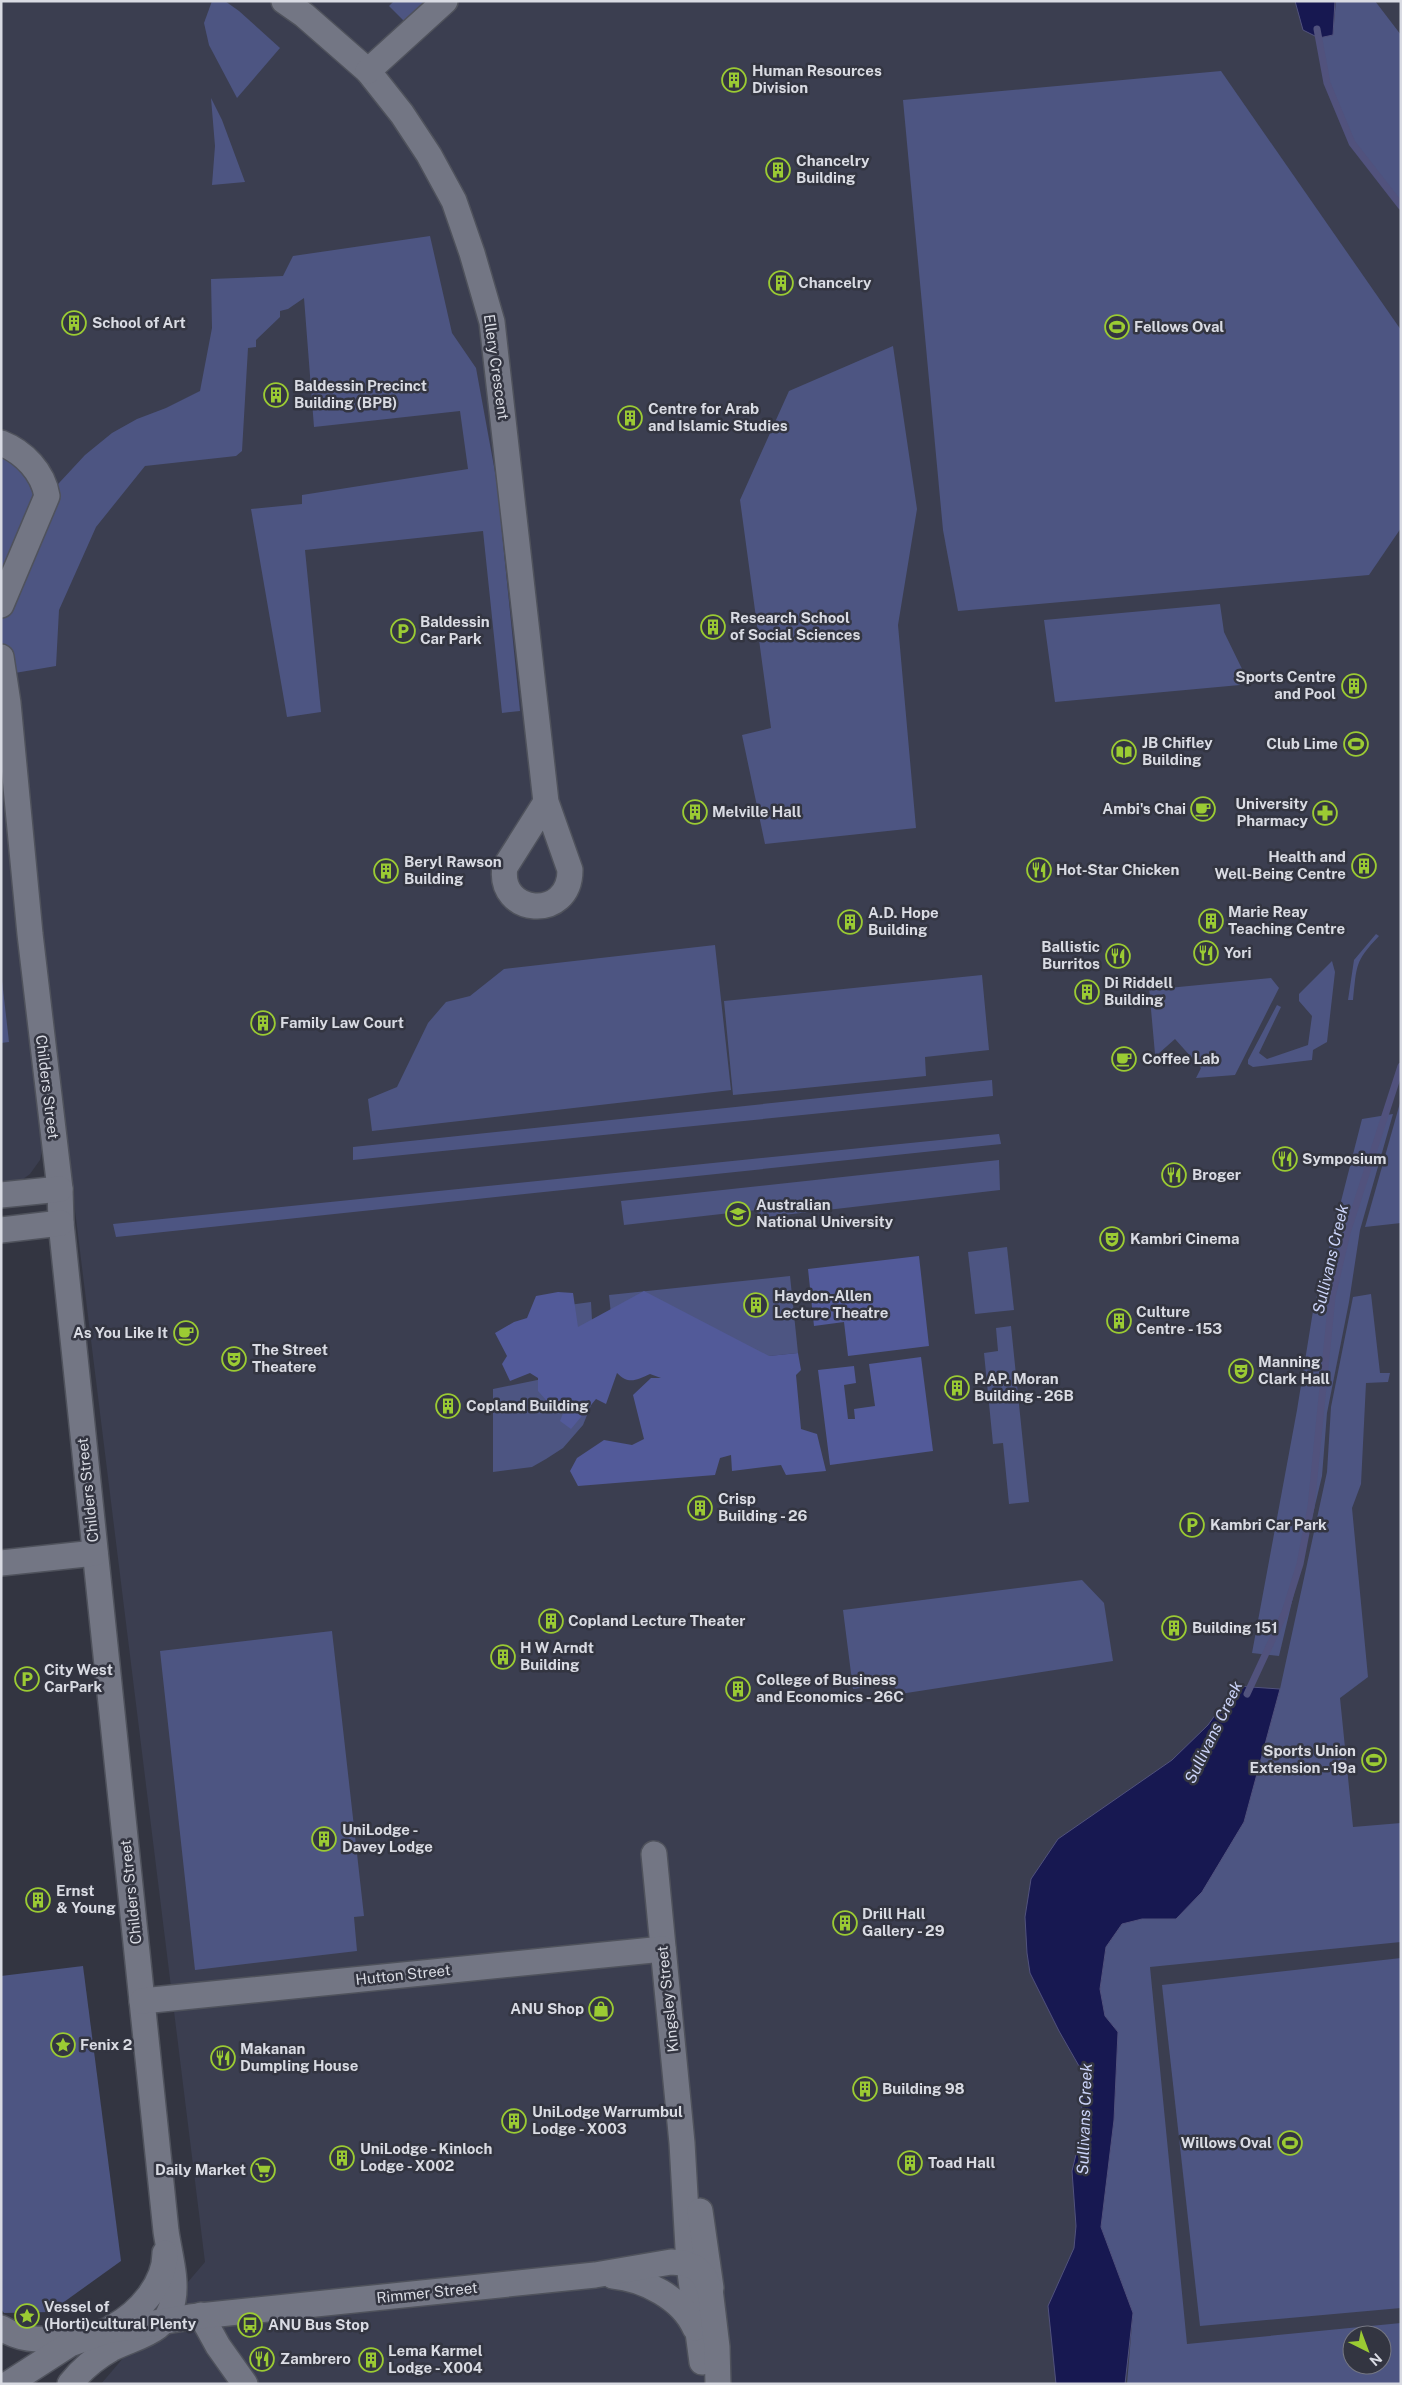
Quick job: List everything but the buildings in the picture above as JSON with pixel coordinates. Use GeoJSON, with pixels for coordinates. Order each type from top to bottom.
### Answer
{"type":"FeatureCollection","features":[{"type":"Feature","properties":{"kind":"street","name":"Ellery Crescent"},"geometry":{"type":"LineString","coordinates":[[284,1],[304,15],[368,71],[429,155],[454,201],[492,322],[546,802]]}},
{"type":"Feature","properties":{"kind":"street"},"geometry":{"type":"LineString","coordinates":[[368,71],[445,1]]}},
{"type":"Feature","properties":{"kind":"street"},"geometry":{"type":"LineString","coordinates":[[1,443],[16,451],[35,468],[46,488],[47,496],[1,605]]}},
{"type":"Feature","properties":{"kind":"street","name":"Childers Street"},"geometry":{"type":"LineString","coordinates":[[1,657],[8,703],[34,972],[60,1189],[61,1223],[95,1553],[166,2231],[174,2288],[171,2308],[165,2320]]}},
{"type":"Feature","properties":{"kind":"street"},"geometry":{"type":"LineString","coordinates":[[1,1195],[60,1189]]}},
{"type":"Feature","properties":{"kind":"street"},"geometry":{"type":"LineString","coordinates":[[1,1230],[61,1223]]}},
{"type":"Feature","properties":{"kind":"street"},"geometry":{"type":"LineString","coordinates":[[1,1563],[95,1553]]}},
{"type":"Feature","properties":{"kind":"street","name":"Kingsley Street"},"geometry":{"type":"LineString","coordinates":[[654,1854],[682,2143],[689,2265],[718,2384]]}},
{"type":"Feature","properties":{"kind":"street","name":"Hutton Street"},"geometry":{"type":"LineString","coordinates":[[142,2002],[663,1949]]}},
{"type":"Feature","properties":{"kind":"street","name":"Kingsley Street"},"geometry":{"type":"LineString","coordinates":[[682,2143],[700,2208],[712,2300],[709,2348],[704,2384]]}},
{"type":"Feature","properties":{"kind":"street","name":"Rimmer Street"},"geometry":{"type":"LineString","coordinates":[[103,2332],[135,2312],[151,2293],[162,2271],[166,2231]]}},
{"type":"Feature","properties":{"kind":"street","name":"Rimmer Street"},"geometry":{"type":"LineString","coordinates":[[8,2384],[70,2344],[103,2332],[165,2320],[595,2275],[671,2262],[689,2265]]}},
{"type":"Feature","properties":{"kind":"street","name":"Kingsley Street"},"geometry":{"type":"LineString","coordinates":[[689,2265],[704,2276],[712,2300]]}},
{"type":"Feature","properties":{"kind":"street"},"geometry":{"type":"LineString","coordinates":[[595,2275],[624,2277],[638,2281],[678,2303],[709,2348],[730,2384]]}},
{"type":"Feature","properties":{"kind":"street"},"geometry":{"type":"LineString","coordinates":[[201,2316],[218,2346],[245,2384]]}},
{"type":"Feature","properties":{"kind":"street"},"geometry":{"type":"LineString","coordinates":[[70,2384],[101,2355],[124,2342],[148,2334],[165,2320]]}},
{"type":"Feature","properties":{"kind":"street"},"geometry":{"type":"LineString","coordinates":[[1,2328],[18,2336],[36,2340],[103,2332]]}},
{"type":"Feature","properties":{"kind":"shaded area","name":"Australian National University"},"geometry":{"type":"Polygon","coordinates":[[[1,1],[1401,1],[1401,2373],[1392,2374],[1392,2325],[1342,2325],[1342,2375],[1378,2375],[1274,2384],[101,2384],[205,2262],[67,1146],[43,1146],[40,1160],[30,1174],[19,1182],[1,1187],[1,1]]]}},
{"type":"Feature","properties":{"kind":"shaded area"},"geometry":{"type":"Polygon","coordinates":[[[212,1],[225,1],[280,48],[237,98],[209,45],[204,23],[212,1]]]}},
{"type":"Feature","properties":{"kind":"shaded area"},"geometry":{"type":"Polygon","coordinates":[[[394,1],[431,1],[407,24],[389,6],[394,1]]]}},
{"type":"Feature","properties":{"kind":"shaded area"},"geometry":{"type":"Polygon","coordinates":[[[1336,1],[1375,1],[1401,35],[1401,206],[1352,143],[1327,83],[1319,38],[1333,35],[1336,1]]]}},
{"type":"Feature","properties":{"kind":"shaded area","name":"Fellows Oval"},"geometry":{"type":"Polygon","coordinates":[[[1221,71],[1401,330],[1401,528],[1369,575],[958,611],[943,530],[903,100],[1221,71]]]}},
{"type":"Feature","properties":{"kind":"shaded area"},"geometry":{"type":"Polygon","coordinates":[[[211,98],[222,120],[245,182],[212,185],[215,146],[211,98]]]}},
{"type":"Feature","properties":{"kind":"shaded area"},"geometry":{"type":"Polygon","coordinates":[[[430,236],[452,333],[476,368],[497,483],[520,711],[502,713],[483,531],[305,550],[321,712],[287,717],[251,509],[302,504],[302,495],[468,469],[460,411],[314,427],[304,298],[288,309],[280,311],[280,317],[256,340],[256,347],[248,348],[242,451],[236,456],[145,466],[96,527],[59,610],[56,666],[3,675],[1,605],[17,565],[1,569],[1,443],[47,496],[85,455],[112,433],[137,419],[166,408],[200,391],[212,328],[211,279],[283,276],[293,256],[430,236]]]}},
{"type":"Feature","properties":{"kind":"shaded area"},"geometry":{"type":"Polygon","coordinates":[[[893,346],[917,509],[898,625],[916,828],[765,844],[742,735],[771,728],[740,500],[789,391],[893,346]]]}},
{"type":"Feature","properties":{"kind":"shaded area"},"geometry":{"type":"Polygon","coordinates":[[[1220,604],[1224,632],[1244,673],[1240,685],[1055,702],[1044,620],[1220,604]]]}},
{"type":"Feature","properties":{"kind":"shaded area"},"geometry":{"type":"Polygon","coordinates":[[[1376,934],[1379,936],[1365,952],[1358,965],[1353,1000],[1348,1000],[1354,960],[1376,934]]]}},
{"type":"Feature","properties":{"kind":"shaded area"},"geometry":{"type":"Polygon","coordinates":[[[715,945],[731,1090],[372,1131],[368,1099],[397,1087],[428,1023],[446,1002],[470,996],[504,969],[715,945]]]}},
{"type":"Feature","properties":{"kind":"shaded area"},"geometry":{"type":"Polygon","coordinates":[[[1332,961],[1335,972],[1327,1042],[1313,1050],[1312,1060],[1253,1067],[1248,1064],[1248,1060],[1277,1005],[1281,1007],[1259,1053],[1267,1059],[1308,1045],[1312,1016],[1299,1001],[1299,994],[1332,961]]]}},
{"type":"Feature","properties":{"kind":"shaded area"},"geometry":{"type":"Polygon","coordinates":[[[1,972],[9,1042],[1,1043],[1,972]]]}},
{"type":"Feature","properties":{"kind":"shaded area"},"geometry":{"type":"Polygon","coordinates":[[[982,975],[989,1050],[925,1057],[926,1076],[733,1095],[724,1001],[982,975]]]}},
{"type":"Feature","properties":{"kind":"shaded area"},"geometry":{"type":"Polygon","coordinates":[[[1271,978],[1279,988],[1235,1075],[1196,1078],[1201,1068],[1175,1039],[1158,1054],[1155,1054],[1149,987],[1151,983],[1157,983],[1158,989],[1271,978]]]}},
{"type":"Feature","properties":{"kind":"shaded area"},"geometry":{"type":"Polygon","coordinates":[[[992,1080],[993,1096],[353,1160],[353,1147],[992,1080]]]}},
{"type":"Feature","properties":{"kind":"shaded area"},"geometry":{"type":"Polygon","coordinates":[[[1400,1103],[1401,1223],[1365,1227],[1400,1103]]]}},
{"type":"Feature","properties":{"kind":"shaded area"},"geometry":{"type":"Polygon","coordinates":[[[1393,1114],[1360,1230],[1349,1302],[1327,1413],[1322,1476],[1279,1656],[1252,1653],[1297,1410],[1313,1311],[1362,1119],[1393,1114]]]}},
{"type":"Feature","properties":{"kind":"shaded area"},"geometry":{"type":"Polygon","coordinates":[[[999,1134],[1001,1144],[116,1237],[113,1224],[999,1134]]]}},
{"type":"Feature","properties":{"kind":"shaded area"},"geometry":{"type":"Polygon","coordinates":[[[999,1160],[1000,1190],[758,1218],[757,1210],[624,1225],[621,1201],[999,1160]]]}},
{"type":"Feature","properties":{"kind":"shaded area"},"geometry":{"type":"Polygon","coordinates":[[[1007,1247],[1014,1310],[975,1314],[968,1252],[1007,1247]]]}},
{"type":"Feature","properties":{"kind":"shaded area"},"geometry":{"type":"Polygon","coordinates":[[[919,1256],[929,1346],[848,1356],[844,1322],[814,1326],[808,1269],[919,1256]]]}},
{"type":"Feature","properties":{"kind":"shaded area"},"geometry":{"type":"Polygon","coordinates":[[[790,1276],[798,1353],[617,1372],[609,1295],[790,1276]]]}},
{"type":"Feature","properties":{"kind":"shaded area"},"geometry":{"type":"Polygon","coordinates":[[[644,1291],[769,1356],[798,1353],[801,1370],[796,1375],[801,1429],[817,1434],[826,1471],[786,1475],[781,1465],[732,1471],[731,1455],[720,1458],[715,1475],[578,1486],[570,1471],[577,1458],[604,1440],[632,1445],[644,1439],[633,1395],[651,1378],[661,1378],[650,1374],[629,1380],[617,1373],[606,1404],[596,1399],[571,1429],[560,1421],[564,1411],[562,1404],[554,1409],[538,1391],[538,1378],[530,1373],[510,1381],[502,1364],[507,1356],[495,1333],[514,1322],[527,1318],[536,1296],[558,1292],[573,1293],[578,1327],[644,1291]]]}},
{"type":"Feature","properties":{"kind":"shaded area"},"geometry":{"type":"Polygon","coordinates":[[[1371,1294],[1380,1373],[1390,1373],[1388,1382],[1366,1383],[1361,1484],[1352,1508],[1368,1677],[1340,1698],[1353,1827],[1401,1823],[1401,1942],[1150,1967],[1187,2344],[1342,2329],[1342,2375],[1392,2375],[1392,2325],[1381,2325],[1401,2323],[1401,2384],[1127,2384],[1133,2313],[1101,2227],[1114,2120],[1118,2032],[1105,2016],[1100,1989],[1106,1947],[1122,1924],[1142,1919],[1176,1919],[1244,1822],[1280,1689],[1327,1472],[1331,1407],[1353,1297],[1371,1294]]]}},
{"type":"Feature","properties":{"kind":"shaded area"},"geometry":{"type":"Polygon","coordinates":[[[591,1302],[596,1393],[583,1425],[563,1448],[532,1467],[493,1472],[493,1389],[557,1376],[554,1307],[591,1302]]]}},
{"type":"Feature","properties":{"kind":"shaded area"},"geometry":{"type":"Polygon","coordinates":[[[1011,1326],[1029,1502],[1009,1504],[1003,1443],[993,1444],[984,1353],[998,1351],[996,1328],[1011,1326]]]}},
{"type":"Feature","properties":{"kind":"shaded area"},"geometry":{"type":"Polygon","coordinates":[[[921,1357],[933,1451],[830,1465],[818,1370],[854,1366],[856,1383],[844,1385],[848,1419],[855,1419],[854,1409],[875,1406],[869,1364],[921,1357]]]}},
{"type":"Feature","properties":{"kind":"shaded area"},"geometry":{"type":"Polygon","coordinates":[[[1082,1580],[1104,1603],[1113,1661],[900,1694],[892,1684],[853,1689],[843,1610],[1082,1580]]]}},
{"type":"Feature","properties":{"kind":"shaded area","name":"UniLodge - Davey Lodge"},"geometry":{"type":"Polygon","coordinates":[[[332,1631],[364,1916],[354,1917],[357,1951],[195,1970],[160,1651],[332,1631]]]}},
{"type":"Feature","properties":{"kind":"shaded area","name":"Willows Oval"},"geometry":{"type":"Polygon","coordinates":[[[1401,1958],[1401,2308],[1200,2326],[1162,1985],[1401,1958]]]}},
{"type":"Feature","properties":{"kind":"shaded area"},"geometry":{"type":"Polygon","coordinates":[[[83,1966],[121,2261],[50,2312],[4,2313],[1,2309],[1,1976],[83,1966]]]}},
{"type":"Feature","properties":{"kind":"water"},"geometry":{"type":"Polygon","coordinates":[[[1295,1],[1335,1],[1333,35],[1319,38],[1303,30],[1295,1]]]}},
{"type":"Feature","properties":{"kind":"water"},"geometry":{"type":"Polygon","coordinates":[[[1236,1686],[1280,1689],[1244,1822],[1202,1892],[1176,1919],[1142,1919],[1122,1924],[1106,1947],[1100,1989],[1105,2016],[1118,2032],[1114,2120],[1101,2227],[1133,2313],[1125,2384],[1056,2384],[1048,2306],[1074,2248],[1076,2226],[1072,2171],[1081,2134],[1083,2073],[1059,2031],[1030,1973],[1025,1917],[1031,1879],[1058,1839],[1172,1760],[1208,1725],[1236,1686]]]}},
{"type":"Feature","properties":{"kind":"waterway","name":"Sullivans Creek"},"geometry":{"type":"LineString","coordinates":[[1317,29],[1327,83],[1352,143],[1401,206]]}},
{"type":"Feature","properties":{"kind":"waterway","name":"Sullivans Creek"},"geometry":{"type":"LineString","coordinates":[[1247,1694],[1285,1612],[1300,1564],[1311,1507],[1332,1297],[1347,1233],[1401,1066]]}},
{"type":"Feature","properties":{"kind":"place","name":"Human Resources Division"},"geometry":{"type":"Point","coordinates":[734,80]}},
{"type":"Feature","properties":{"kind":"place","name":"Chancelry Building"},"geometry":{"type":"Point","coordinates":[778,170]}},
{"type":"Feature","properties":{"kind":"place","name":"Chancelry"},"geometry":{"type":"Point","coordinates":[781,283]}},
{"type":"Feature","properties":{"kind":"place","name":"School of Art"},"geometry":{"type":"Point","coordinates":[74,323]}},
{"type":"Feature","properties":{"kind":"place","name":"Fellows Oval"},"geometry":{"type":"Point","coordinates":[1117,327]}},
{"type":"Feature","properties":{"kind":"place","name":"Baldessin Precinct Building (BPB)"},"geometry":{"type":"Point","coordinates":[276,395]}},
{"type":"Feature","properties":{"kind":"place","name":"Centre for Arab and Islamic Studies"},"geometry":{"type":"Point","coordinates":[630,418]}},
{"type":"Feature","properties":{"kind":"place","name":"Research School of Social Sciences"},"geometry":{"type":"Point","coordinates":[713,627]}},
{"type":"Feature","properties":{"kind":"place","name":"Baldessin Car Park"},"geometry":{"type":"Point","coordinates":[403,631]}},
{"type":"Feature","properties":{"kind":"place","name":"Sports Centre and Pool"},"geometry":{"type":"Point","coordinates":[1354,686]}},
{"type":"Feature","properties":{"kind":"place","name":"Club Lime"},"geometry":{"type":"Point","coordinates":[1356,744]}},
{"type":"Feature","properties":{"kind":"place","name":"JB Chifley Building"},"geometry":{"type":"Point","coordinates":[1124,752]}},
{"type":"Feature","properties":{"kind":"place","name":"Ambi's Chai"},"geometry":{"type":"Point","coordinates":[1203,809]}},
{"type":"Feature","properties":{"kind":"place","name":"Melville Hall"},"geometry":{"type":"Point","coordinates":[695,812]}},
{"type":"Feature","properties":{"kind":"place","name":"University Pharmacy"},"geometry":{"type":"Point","coordinates":[1325,813]}},
{"type":"Feature","properties":{"kind":"place","name":"Health and Well-Being Centre"},"geometry":{"type":"Point","coordinates":[1364,866]}},
{"type":"Feature","properties":{"kind":"place","name":"Hot-Star Chicken"},"geometry":{"type":"Point","coordinates":[1039,870]}},
{"type":"Feature","properties":{"kind":"place","name":"Beryl Rawson Building"},"geometry":{"type":"Point","coordinates":[386,871]}},
{"type":"Feature","properties":{"kind":"place","name":"Marie Reay Teaching Centre"},"geometry":{"type":"Point","coordinates":[1211,921]}},
{"type":"Feature","properties":{"kind":"place","name":"A.D. Hope Building"},"geometry":{"type":"Point","coordinates":[850,922]}},
{"type":"Feature","properties":{"kind":"place","name":"Yori"},"geometry":{"type":"Point","coordinates":[1206,953]}},
{"type":"Feature","properties":{"kind":"place","name":"Ballistic Burritos"},"geometry":{"type":"Point","coordinates":[1118,956]}},
{"type":"Feature","properties":{"kind":"place","name":"Di Riddell Building"},"geometry":{"type":"Point","coordinates":[1087,992]}},
{"type":"Feature","properties":{"kind":"place","name":"Family Law Court"},"geometry":{"type":"Point","coordinates":[263,1023]}},
{"type":"Feature","properties":{"kind":"place","name":"Coffee Lab"},"geometry":{"type":"Point","coordinates":[1124,1059]}},
{"type":"Feature","properties":{"kind":"place","name":"Symposium"},"geometry":{"type":"Point","coordinates":[1285,1159]}},
{"type":"Feature","properties":{"kind":"place","name":"Broger"},"geometry":{"type":"Point","coordinates":[1174,1175]}},
{"type":"Feature","properties":{"kind":"place","name":"Australian National University"},"geometry":{"type":"Point","coordinates":[738,1214]}},
{"type":"Feature","properties":{"kind":"place","name":"Kambri Cinema"},"geometry":{"type":"Point","coordinates":[1112,1239]}},
{"type":"Feature","properties":{"kind":"place","name":"Haydon-Allen Lecture Theatre"},"geometry":{"type":"Point","coordinates":[756,1305]}},
{"type":"Feature","properties":{"kind":"place","name":"Culture Centre - 153"},"geometry":{"type":"Point","coordinates":[1119,1321]}},
{"type":"Feature","properties":{"kind":"place","name":"As You Like It"},"geometry":{"type":"Point","coordinates":[186,1333]}},
{"type":"Feature","properties":{"kind":"place","name":"The Street Theatere"},"geometry":{"type":"Point","coordinates":[234,1359]}},
{"type":"Feature","properties":{"kind":"place","name":"Manning Clark Hall"},"geometry":{"type":"Point","coordinates":[1241,1371]}},
{"type":"Feature","properties":{"kind":"place","name":"P.AP. Moran Building - 26B"},"geometry":{"type":"Point","coordinates":[957,1388]}},
{"type":"Feature","properties":{"kind":"place","name":"Copland Building"},"geometry":{"type":"Point","coordinates":[448,1406]}},
{"type":"Feature","properties":{"kind":"place","name":"Crisp Building - 26"},"geometry":{"type":"Point","coordinates":[700,1508]}},
{"type":"Feature","properties":{"kind":"place","name":"Kambri Car Park"},"geometry":{"type":"Point","coordinates":[1192,1525]}},
{"type":"Feature","properties":{"kind":"place","name":"Copland Lecture Theater"},"geometry":{"type":"Point","coordinates":[551,1621]}},
{"type":"Feature","properties":{"kind":"place","name":"Building 151"},"geometry":{"type":"Point","coordinates":[1174,1628]}},
{"type":"Feature","properties":{"kind":"place","name":"H W Arndt Building"},"geometry":{"type":"Point","coordinates":[503,1657]}},
{"type":"Feature","properties":{"kind":"place","name":"City West CarPark"},"geometry":{"type":"Point","coordinates":[27,1679]}},
{"type":"Feature","properties":{"kind":"place","name":"College of Business and Economics - 26C"},"geometry":{"type":"Point","coordinates":[738,1689]}},
{"type":"Feature","properties":{"kind":"place","name":"Sports Union Extension - 19a"},"geometry":{"type":"Point","coordinates":[1374,1760]}},
{"type":"Feature","properties":{"kind":"place","name":"UniLodge - Davey Lodge"},"geometry":{"type":"Point","coordinates":[324,1839]}},
{"type":"Feature","properties":{"kind":"place","name":"Ernst & Young"},"geometry":{"type":"Point","coordinates":[38,1900]}},
{"type":"Feature","properties":{"kind":"place","name":"Drill Hall Gallery - 29"},"geometry":{"type":"Point","coordinates":[845,1923]}},
{"type":"Feature","properties":{"kind":"place","name":"ANU Shop"},"geometry":{"type":"Point","coordinates":[601,2009]}},
{"type":"Feature","properties":{"kind":"place","name":"Fenix 2"},"geometry":{"type":"Point","coordinates":[63,2045]}},
{"type":"Feature","properties":{"kind":"place","name":"Makanan Dumpling House"},"geometry":{"type":"Point","coordinates":[223,2058]}},
{"type":"Feature","properties":{"kind":"place","name":"Building 98"},"geometry":{"type":"Point","coordinates":[865,2089]}},
{"type":"Feature","properties":{"kind":"place","name":"UniLodge Warrumbul Lodge - X003"},"geometry":{"type":"Point","coordinates":[514,2121]}},
{"type":"Feature","properties":{"kind":"place","name":"Willows Oval"},"geometry":{"type":"Point","coordinates":[1290,2143]}},
{"type":"Feature","properties":{"kind":"place","name":"UniLodge - Kinloch Lodge - X002"},"geometry":{"type":"Point","coordinates":[342,2158]}},
{"type":"Feature","properties":{"kind":"place","name":"Toad Hall"},"geometry":{"type":"Point","coordinates":[910,2163]}},
{"type":"Feature","properties":{"kind":"place","name":"Daily Market"},"geometry":{"type":"Point","coordinates":[263,2170]}},
{"type":"Feature","properties":{"kind":"place","name":"Vessel of (Horti)cultural Plenty"},"geometry":{"type":"Point","coordinates":[27,2316]}},
{"type":"Feature","properties":{"kind":"place","name":"ANU Bus Stop"},"geometry":{"type":"Point","coordinates":[250,2325]}},
{"type":"Feature","properties":{"kind":"place","name":"Zambrero"},"geometry":{"type":"Point","coordinates":[262,2359]}},
{"type":"Feature","properties":{"kind":"place","name":"Lema Karmel Lodge - X004"},"geometry":{"type":"Point","coordinates":[371,2360]}}]}
